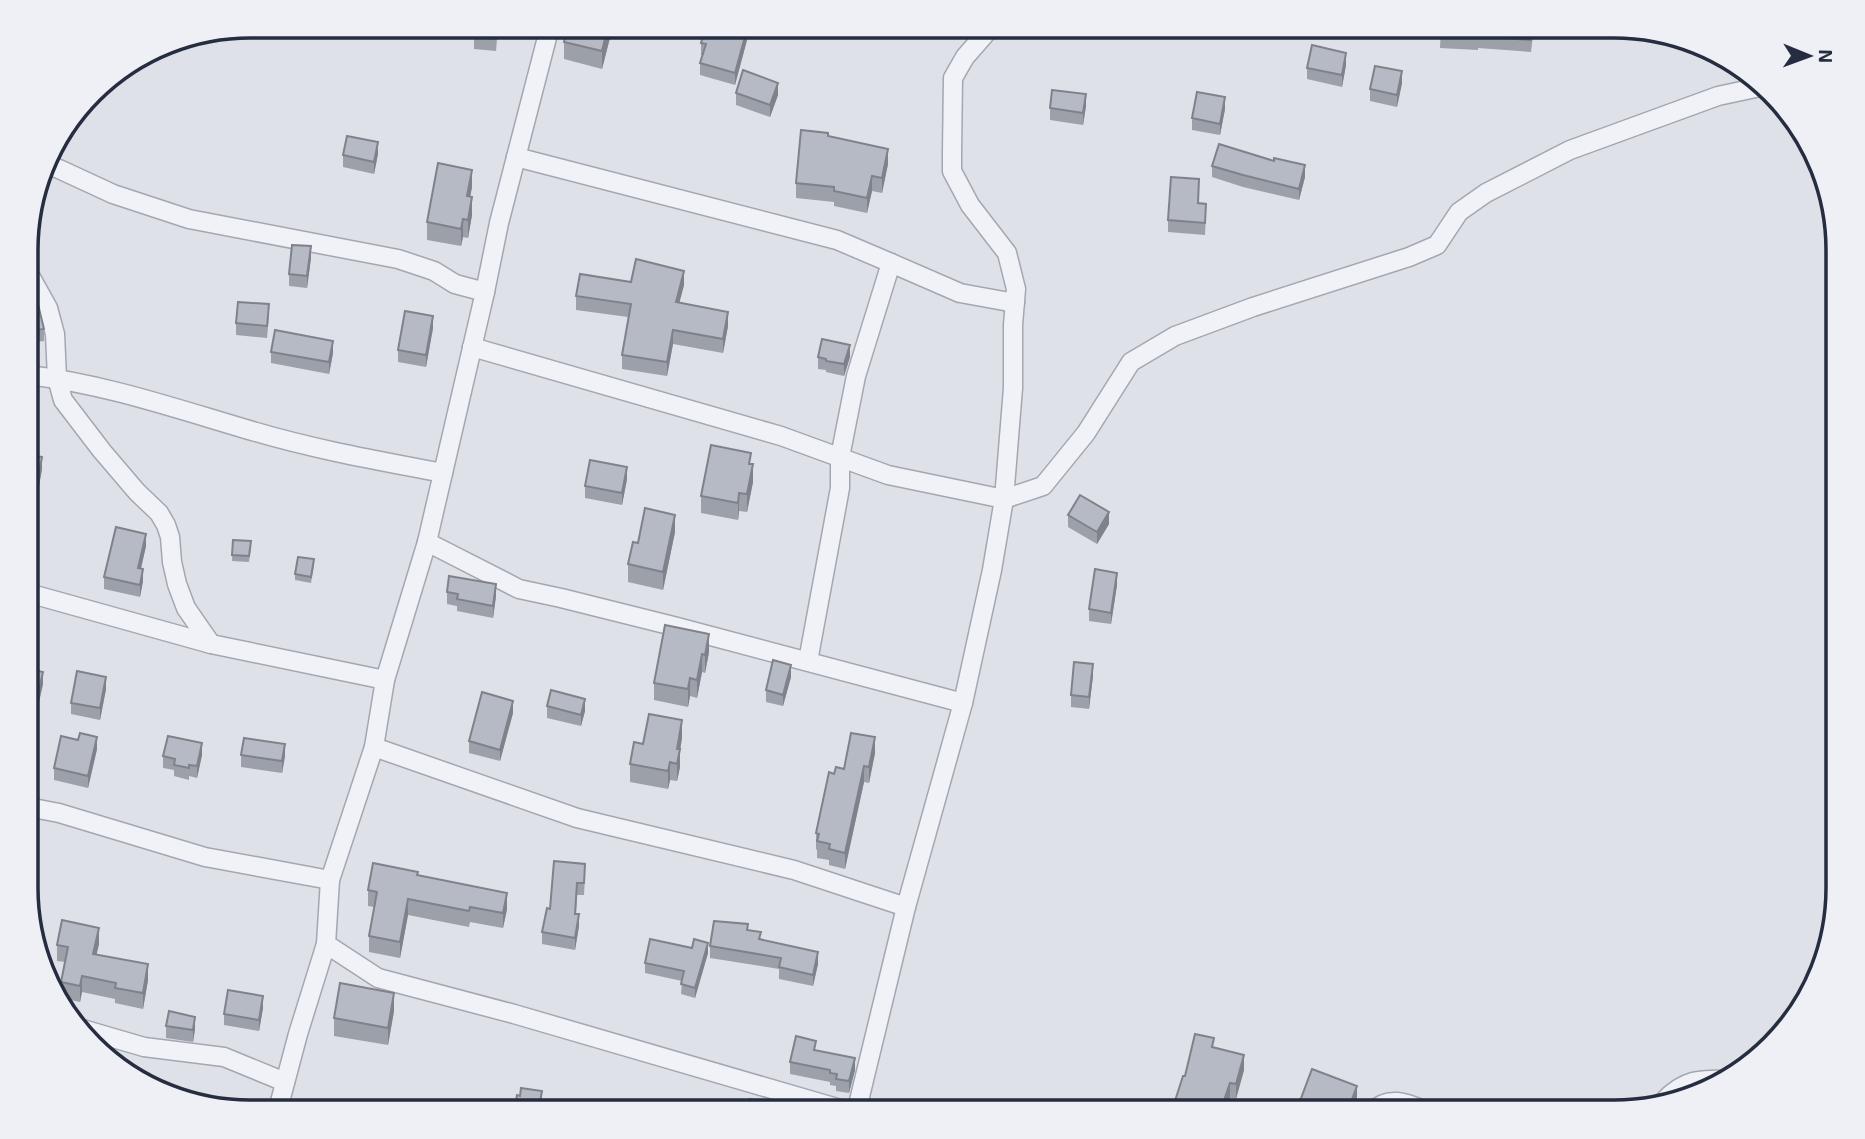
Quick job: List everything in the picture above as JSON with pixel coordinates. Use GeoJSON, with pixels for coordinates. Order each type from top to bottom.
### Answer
{"type":"FeatureCollection","features":[{"type":"Feature","properties":{"kind":"street"},"geometry":{"type":"LineString","coordinates":[[280,1100],[326,944],[330,880],[374,747],[385,680],[428,542],[499,223],[547,38]]}},
{"type":"Feature","properties":{"kind":"street"},"geometry":{"type":"LineString","coordinates":[[858,1100],[906,906],[963,703],[992,570],[1004,499],[1013,388],[1016,289],[1007,253],[970,205],[953,171],[953,78],[965,57],[982,38]]}},
{"type":"Feature","properties":{"kind":"street"},"geometry":{"type":"LineString","coordinates":[[472,347],[781,436],[887,475],[1004,499],[1044,486],[1086,433],[1131,362],[1175,336],[1253,307],[1409,257],[1437,245],[1459,212],[1486,193],[1570,150],[1718,96],[1751,89]]}},
{"type":"Feature","properties":{"kind":"street"},"geometry":{"type":"LineString","coordinates":[[516,157],[837,240],[960,293],[1015,303]]}},
{"type":"Feature","properties":{"kind":"street"},"geometry":{"type":"LineString","coordinates":[[56,168],[113,194],[189,219],[398,259],[434,271],[455,284],[485,292]]}},
{"type":"Feature","properties":{"kind":"street"},"geometry":{"type":"LineString","coordinates":[[808,662],[840,488],[840,457],[856,376],[891,263]]}},
{"type":"Feature","properties":{"kind":"street"},"geometry":{"type":"LineString","coordinates":[[38,290],[48,308],[55,334],[57,378],[63,400],[136,492],[159,513],[170,537],[172,562],[186,608],[211,644]]}},
{"type":"Feature","properties":{"kind":"street"},"geometry":{"type":"LineString","coordinates":[[38,376],[155,401],[258,433],[443,473]]}},
{"type":"Feature","properties":{"kind":"street"},"geometry":{"type":"LineString","coordinates":[[428,542],[519,589],[963,703]]}},
{"type":"Feature","properties":{"kind":"street"},"geometry":{"type":"LineString","coordinates":[[38,596],[211,644],[385,680]]}},
{"type":"Feature","properties":{"kind":"street"},"geometry":{"type":"LineString","coordinates":[[374,747],[577,818],[794,870],[906,906]]}},
{"type":"Feature","properties":{"kind":"street"},"geometry":{"type":"LineString","coordinates":[[38,809],[205,857],[330,880]]}},
{"type":"Feature","properties":{"kind":"street"},"geometry":{"type":"LineString","coordinates":[[326,944],[379,978],[813,1100]]}},
{"type":"Feature","properties":{"kind":"street"},"geometry":{"type":"LineString","coordinates":[[97,1033],[144,1047],[224,1057],[285,1082]]}},
{"type":"Feature","properties":{"kind":"street"},"geometry":{"type":"LineString","coordinates":[[1673,1092],[1692,1081],[1702,1081]]}},
{"type":"Feature","properties":{"kind":"building"},"geometry":{"type":"Polygon","coordinates":[[[565,38],[605,38],[602,51],[564,42],[565,38]]]}},
{"type":"Feature","properties":{"kind":"building"},"geometry":{"type":"Polygon","coordinates":[[[702,38],[745,38],[735,73],[700,63],[706,44],[701,43],[702,38]]]}},
{"type":"Feature","properties":{"kind":"building"},"geometry":{"type":"Polygon","coordinates":[[[1312,45],[1346,53],[1342,75],[1307,68],[1312,45]]]}},
{"type":"Feature","properties":{"kind":"building"},"geometry":{"type":"Polygon","coordinates":[[[1375,66],[1402,71],[1397,95],[1370,89],[1375,66]]]}},
{"type":"Feature","properties":{"kind":"building"},"geometry":{"type":"Polygon","coordinates":[[[743,70],[778,83],[770,105],[736,93],[743,70]]]}},
{"type":"Feature","properties":{"kind":"building"},"geometry":{"type":"Polygon","coordinates":[[[1052,90],[1086,94],[1083,113],[1050,108],[1052,90]]]}},
{"type":"Feature","properties":{"kind":"building"},"geometry":{"type":"Polygon","coordinates":[[[1197,92],[1225,97],[1220,124],[1192,118],[1197,92]]]}},
{"type":"Feature","properties":{"kind":"building"},"geometry":{"type":"Polygon","coordinates":[[[801,130],[828,133],[828,136],[888,149],[882,178],[872,176],[867,198],[834,191],[834,187],[796,183],[801,130]]]}},
{"type":"Feature","properties":{"kind":"building"},"geometry":{"type":"Polygon","coordinates":[[[347,136],[378,142],[374,162],[343,155],[347,136]]]}},
{"type":"Feature","properties":{"kind":"building"},"geometry":{"type":"Polygon","coordinates":[[[1219,144],[1274,161],[1274,158],[1305,165],[1299,189],[1212,166],[1219,144]]]}},
{"type":"Feature","properties":{"kind":"building"},"geometry":{"type":"Polygon","coordinates":[[[438,163],[472,170],[467,196],[472,197],[468,220],[463,219],[461,229],[427,222],[438,163]]]}},
{"type":"Feature","properties":{"kind":"building"},"geometry":{"type":"Polygon","coordinates":[[[1171,177],[1199,179],[1198,203],[1206,204],[1205,223],[1168,220],[1171,177]]]}},
{"type":"Feature","properties":{"kind":"building"},"geometry":{"type":"Polygon","coordinates":[[[292,245],[311,246],[307,276],[289,274],[292,245]]]}},
{"type":"Feature","properties":{"kind":"building"},"geometry":{"type":"Polygon","coordinates":[[[636,259],[684,271],[676,302],[728,312],[723,339],[673,330],[667,362],[622,355],[631,304],[576,296],[580,274],[631,282],[636,259]]]}},
{"type":"Feature","properties":{"kind":"building"},"geometry":{"type":"Polygon","coordinates":[[[238,302],[269,304],[267,326],[236,323],[238,302]]]}},
{"type":"Feature","properties":{"kind":"building"},"geometry":{"type":"Polygon","coordinates":[[[38,304],[44,329],[38,330],[38,304]]]}},
{"type":"Feature","properties":{"kind":"building"},"geometry":{"type":"Polygon","coordinates":[[[405,311],[433,316],[426,355],[398,350],[405,311]]]}},
{"type":"Feature","properties":{"kind":"building"},"geometry":{"type":"Polygon","coordinates":[[[275,330],[333,341],[329,362],[271,352],[275,330]]]}},
{"type":"Feature","properties":{"kind":"building"},"geometry":{"type":"Polygon","coordinates":[[[822,339],[850,345],[844,364],[818,357],[822,339]]]}},
{"type":"Feature","properties":{"kind":"building"},"geometry":{"type":"Polygon","coordinates":[[[711,445],[751,453],[749,464],[753,464],[747,494],[739,493],[738,503],[701,496],[711,445]]]}},
{"type":"Feature","properties":{"kind":"building"},"geometry":{"type":"Polygon","coordinates":[[[38,456],[42,457],[38,479],[38,456]]]}},
{"type":"Feature","properties":{"kind":"building"},"geometry":{"type":"Polygon","coordinates":[[[590,460],[627,467],[622,493],[585,486],[590,460]]]}},
{"type":"Feature","properties":{"kind":"building"},"geometry":{"type":"Polygon","coordinates":[[[1080,495],[1109,512],[1097,532],[1068,515],[1080,495]]]}},
{"type":"Feature","properties":{"kind":"building"},"geometry":{"type":"Polygon","coordinates":[[[645,508],[675,515],[663,572],[628,564],[633,542],[638,543],[645,508]]]}},
{"type":"Feature","properties":{"kind":"building"},"geometry":{"type":"Polygon","coordinates":[[[116,527],[146,534],[138,568],[143,569],[140,585],[104,577],[116,527]]]}},
{"type":"Feature","properties":{"kind":"building"},"geometry":{"type":"Polygon","coordinates":[[[233,540],[251,541],[249,556],[232,555],[233,540]]]}},
{"type":"Feature","properties":{"kind":"building"},"geometry":{"type":"Polygon","coordinates":[[[298,557],[314,559],[311,577],[295,574],[298,557]]]}},
{"type":"Feature","properties":{"kind":"building"},"geometry":{"type":"Polygon","coordinates":[[[1095,569],[1117,573],[1111,613],[1089,609],[1095,569]]]}},
{"type":"Feature","properties":{"kind":"building"},"geometry":{"type":"Polygon","coordinates":[[[449,576],[496,584],[493,606],[457,599],[458,594],[447,592],[449,576]]]}},
{"type":"Feature","properties":{"kind":"building"},"geometry":{"type":"Polygon","coordinates":[[[665,625],[709,634],[697,680],[690,678],[688,689],[654,683],[665,625]]]}},
{"type":"Feature","properties":{"kind":"building"},"geometry":{"type":"Polygon","coordinates":[[[773,660],[791,665],[783,695],[766,690],[773,660]]]}},
{"type":"Feature","properties":{"kind":"building"},"geometry":{"type":"Polygon","coordinates":[[[1074,662],[1093,664],[1089,697],[1071,695],[1074,662]]]}},
{"type":"Feature","properties":{"kind":"building"},"geometry":{"type":"Polygon","coordinates":[[[38,671],[43,672],[38,694],[38,671]]]}},
{"type":"Feature","properties":{"kind":"building"},"geometry":{"type":"Polygon","coordinates":[[[77,671],[106,677],[100,708],[71,703],[77,671]]]}},
{"type":"Feature","properties":{"kind":"building"},"geometry":{"type":"Polygon","coordinates":[[[551,690],[585,699],[581,715],[547,706],[551,690]]]}},
{"type":"Feature","properties":{"kind":"building"},"geometry":{"type":"Polygon","coordinates":[[[482,692],[513,701],[500,750],[469,741],[482,692]]]}},
{"type":"Feature","properties":{"kind":"building"},"geometry":{"type":"Polygon","coordinates":[[[649,714],[682,720],[677,764],[670,762],[668,771],[630,764],[634,742],[643,744],[649,714]]]}},
{"type":"Feature","properties":{"kind":"building"},"geometry":{"type":"Polygon","coordinates":[[[80,733],[97,737],[88,776],[54,768],[61,736],[78,740],[80,733]]]}},
{"type":"Feature","properties":{"kind":"building"},"geometry":{"type":"Polygon","coordinates":[[[851,733],[875,737],[869,767],[864,766],[845,853],[829,849],[830,844],[817,841],[819,834],[816,833],[829,772],[834,774],[836,767],[844,769],[851,733]]]}},
{"type":"Feature","properties":{"kind":"building"},"geometry":{"type":"Polygon","coordinates":[[[168,736],[202,743],[197,766],[189,765],[189,768],[174,765],[175,759],[163,756],[168,736]]]}},
{"type":"Feature","properties":{"kind":"building"},"geometry":{"type":"Polygon","coordinates":[[[244,738],[285,744],[282,761],[241,755],[244,738]]]}},
{"type":"Feature","properties":{"kind":"building"},"geometry":{"type":"Polygon","coordinates":[[[554,861],[585,864],[584,883],[577,883],[575,914],[579,914],[575,938],[542,932],[547,908],[550,909],[554,861]]]}},
{"type":"Feature","properties":{"kind":"building"},"geometry":{"type":"Polygon","coordinates":[[[373,863],[507,893],[503,913],[470,907],[469,911],[408,899],[400,942],[369,936],[377,892],[368,890],[373,863]]]}},
{"type":"Feature","properties":{"kind":"building"},"geometry":{"type":"Polygon","coordinates":[[[62,920],[99,928],[93,954],[148,964],[143,993],[115,988],[116,983],[82,976],[80,986],[61,982],[68,947],[57,945],[62,920]]]}},
{"type":"Feature","properties":{"kind":"building"},"geometry":{"type":"Polygon","coordinates":[[[714,921],[748,924],[747,930],[761,932],[759,939],[818,952],[813,975],[779,967],[781,958],[710,946],[714,921]]]}},
{"type":"Feature","properties":{"kind":"building"},"geometry":{"type":"Polygon","coordinates":[[[650,939],[692,948],[694,939],[708,943],[695,988],[681,984],[684,971],[645,963],[650,939]]]}},
{"type":"Feature","properties":{"kind":"building"},"geometry":{"type":"Polygon","coordinates":[[[340,983],[394,993],[388,1028],[334,1018],[340,983]]]}},
{"type":"Feature","properties":{"kind":"building"},"geometry":{"type":"Polygon","coordinates":[[[228,990],[263,996],[259,1020],[224,1014],[228,990]]]}},
{"type":"Feature","properties":{"kind":"building"},"geometry":{"type":"Polygon","coordinates":[[[169,1011],[195,1017],[193,1030],[166,1026],[169,1011]]]}},
{"type":"Feature","properties":{"kind":"building"},"geometry":{"type":"Polygon","coordinates":[[[1195,1034],[1214,1038],[1212,1047],[1244,1055],[1236,1084],[1230,1083],[1224,1100],[1175,1100],[1185,1076],[1195,1034]]]}},
{"type":"Feature","properties":{"kind":"building"},"geometry":{"type":"Polygon","coordinates":[[[796,1036],[816,1041],[814,1050],[855,1058],[849,1081],[836,1079],[837,1074],[830,1073],[830,1070],[790,1062],[796,1036]]]}},
{"type":"Feature","properties":{"kind":"building"},"geometry":{"type":"Polygon","coordinates":[[[1312,1069],[1357,1086],[1352,1100],[1300,1100],[1312,1069]]]}},
{"type":"Feature","properties":{"kind":"building"},"geometry":{"type":"Polygon","coordinates":[[[521,1088],[542,1091],[540,1100],[516,1100],[517,1095],[520,1096],[521,1088]]]}}]}
